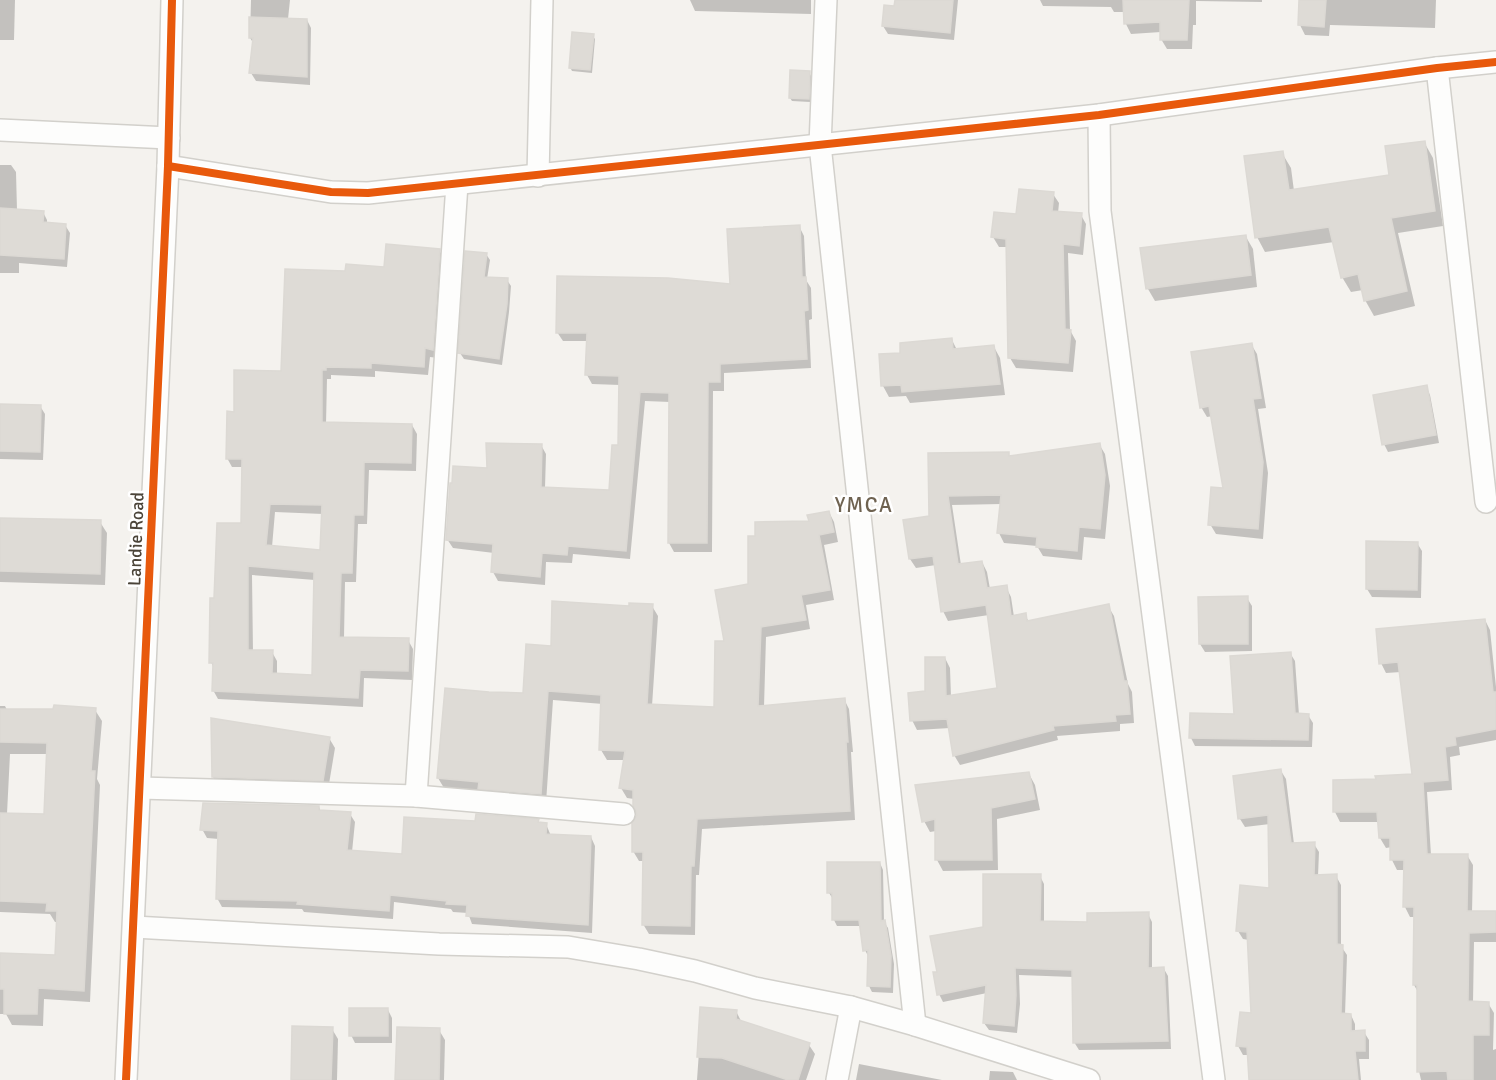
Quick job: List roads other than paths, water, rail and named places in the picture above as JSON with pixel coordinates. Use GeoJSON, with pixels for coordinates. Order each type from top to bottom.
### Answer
{"type":"FeatureCollection","features":[{"type":"Feature","properties":{"kind":"street","name":"Landie Road"},"geometry":{"type":"LineString","coordinates":[[126,1080],[168,166],[172,0]]}},
{"type":"Feature","properties":{"kind":"street"},"geometry":{"type":"LineString","coordinates":[[538,176],[542,0]]}},
{"type":"Feature","properties":{"kind":"street"},"geometry":{"type":"LineString","coordinates":[[826,0],[820,145],[915,1025]]}},
{"type":"Feature","properties":{"kind":"street"},"geometry":{"type":"LineString","coordinates":[[168,166],[331,192],[368,193],[1099,115],[1437,68],[1496,62]]}},
{"type":"Feature","properties":{"kind":"street"},"geometry":{"type":"LineString","coordinates":[[1437,68],[1486,502]]}},
{"type":"Feature","properties":{"kind":"street"},"geometry":{"type":"LineString","coordinates":[[1099,115],[1100,211],[1214,1080]]}},
{"type":"Feature","properties":{"kind":"street"},"geometry":{"type":"LineString","coordinates":[[0,130],[169,138]]}},
{"type":"Feature","properties":{"kind":"street"},"geometry":{"type":"LineString","coordinates":[[416,796],[457,184]]}},
{"type":"Feature","properties":{"kind":"street"},"geometry":{"type":"LineString","coordinates":[[140,788],[416,796],[624,814]]}},
{"type":"Feature","properties":{"kind":"street"},"geometry":{"type":"LineString","coordinates":[[134,927],[440,944],[568,947],[639,959],[695,971],[755,988],[851,1006],[1089,1080]]}},
{"type":"Feature","properties":{"kind":"street"},"geometry":{"type":"LineString","coordinates":[[837,1080],[851,1006]]}},
{"type":"Feature","properties":{"kind":"district","name":"YMCA"},"geometry":{"type":"Point","coordinates":[864,505]}}]}
